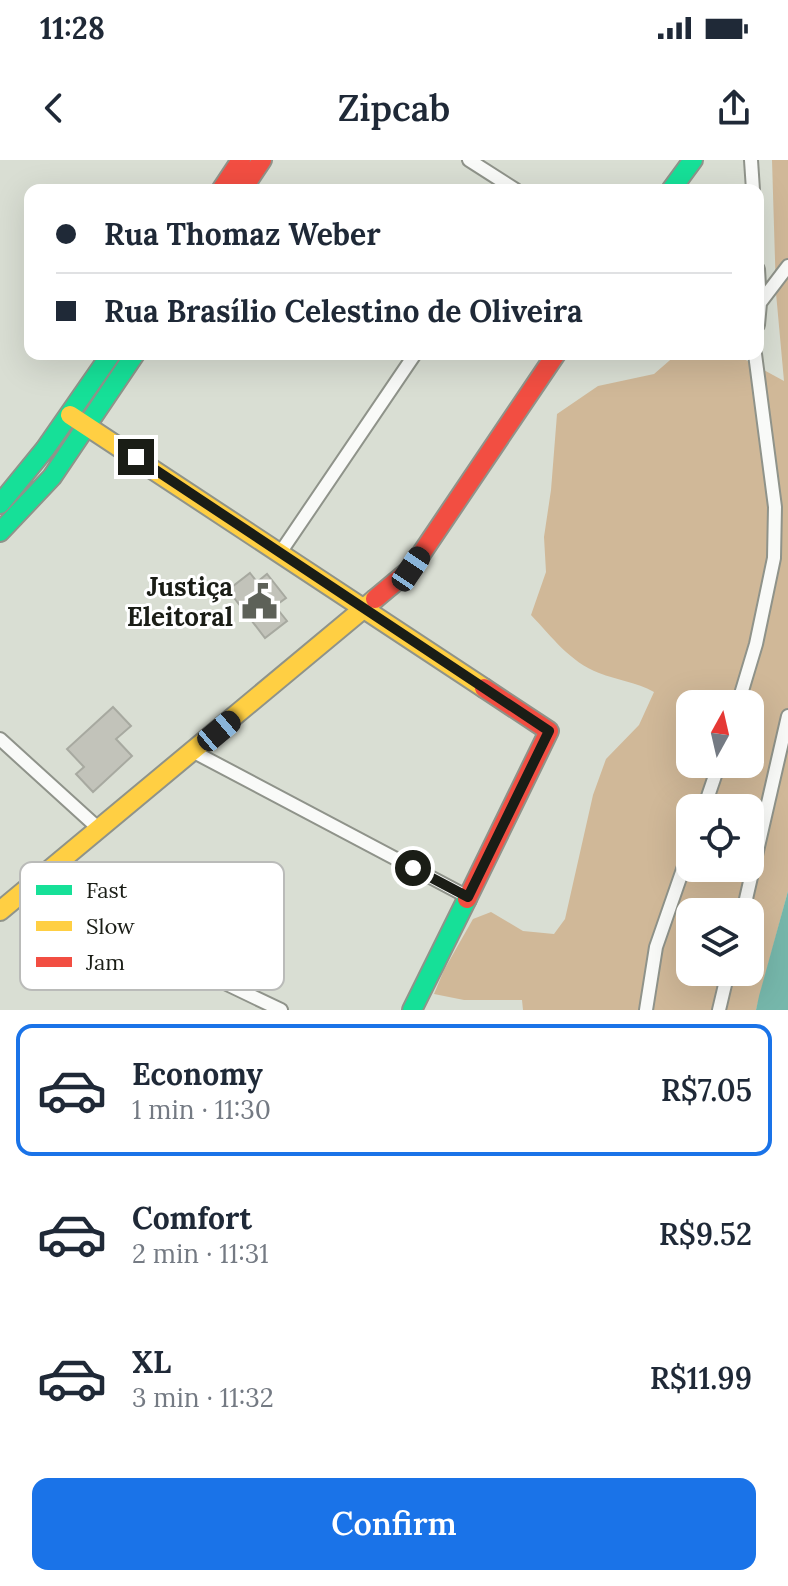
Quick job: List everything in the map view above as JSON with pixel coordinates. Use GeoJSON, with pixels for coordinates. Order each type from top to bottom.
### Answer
{"type":"FeatureCollection","features":[{"type":"Feature","properties":{"kind":"street"},"geometry":{"type":"LineString","coordinates":[[225,184],[241,160]]}},
{"type":"Feature","properties":{"kind":"street"},"geometry":{"type":"LineString","coordinates":[[246,184],[262,160]]}},
{"type":"Feature","properties":{"kind":"street"},"geometry":{"type":"LineString","coordinates":[[469,160],[507,184]]}},
{"type":"Feature","properties":{"kind":"street"},"geometry":{"type":"LineString","coordinates":[[675,184],[693,160]]}},
{"type":"Feature","properties":{"kind":"street"},"geometry":{"type":"LineString","coordinates":[[751,160],[753,184]]}},
{"type":"Feature","properties":{"kind":"street"},"geometry":{"type":"LineString","coordinates":[[764,298],[788,266]]}},
{"type":"Feature","properties":{"kind":"street"},"geometry":{"type":"LineString","coordinates":[[0,504],[70,415],[107,360]]}},
{"type":"Feature","properties":{"kind":"street"},"geometry":{"type":"LineString","coordinates":[[0,532],[52,477],[131,360]]}},
{"type":"Feature","properties":{"kind":"street"},"geometry":{"type":"LineString","coordinates":[[280,553],[411,360]]}},
{"type":"Feature","properties":{"kind":"street"},"geometry":{"type":"LineString","coordinates":[[58,862],[411,569],[552,360]]}},
{"type":"Feature","properties":{"kind":"street"},"geometry":{"type":"LineString","coordinates":[[742,690],[759,633],[774,558],[775,507],[753,360]]}},
{"type":"Feature","properties":{"kind":"street"},"geometry":{"type":"LineString","coordinates":[[70,415],[549,731],[412,1010]]}},
{"type":"Feature","properties":{"kind":"street"},"geometry":{"type":"LineString","coordinates":[[746,898],[788,716]]}},
{"type":"Feature","properties":{"kind":"street"},"geometry":{"type":"LineString","coordinates":[[0,739],[98,828]]}},
{"type":"Feature","properties":{"kind":"street"},"geometry":{"type":"LineString","coordinates":[[194,752],[468,897]]}},
{"type":"Feature","properties":{"kind":"street"},"geometry":{"type":"LineString","coordinates":[[646,1010],[656,947],[679,882]]}},
{"type":"Feature","properties":{"kind":"street"},"geometry":{"type":"LineString","coordinates":[[0,911],[20,894]]}},
{"type":"Feature","properties":{"kind":"street"},"geometry":{"type":"LineString","coordinates":[[719,1010],[725,986]]}},
{"type":"Feature","properties":{"kind":"street"},"geometry":{"type":"LineString","coordinates":[[239,990],[281,1010]]}},
{"type":"Feature","properties":{"kind":"shaded area"},"geometry":{"type":"Polygon","coordinates":[[[772,160],[788,160],[788,891],[764,980],[764,898],[676,898],[676,986],[762,986],[756,1010],[523,1010],[522,1000],[464,1000],[434,994],[473,919],[491,912],[523,931],[554,934],[565,919],[593,795],[606,759],[639,725],[654,692],[599,673],[579,662],[531,615],[546,572],[544,537],[557,414],[598,386],[654,374],[670,360],[746,360],[784,381],[776,293],[772,160]]]}},
{"type":"Feature","properties":{"kind":"water"},"geometry":{"type":"Polygon","coordinates":[[[788,891],[788,1010],[756,1010],[788,891]]]}},
{"type":"Feature","properties":{"kind":"building","name":"Justiça Eleitoral"},"geometry":{"type":"Polygon","coordinates":[[[250,573],[257,582],[267,574],[286,598],[275,606],[287,621],[265,638],[228,590],[250,573]]]}},
{"type":"Feature","properties":{"kind":"building"},"geometry":{"type":"Polygon","coordinates":[[[113,707],[131,726],[116,739],[132,756],[93,792],[76,774],[84,767],[67,749],[113,707]]]}},
{"type":"Feature","properties":{"kind":"traffic: fast"},"geometry":{"type":"LineString","coordinates":[[675,184],[693,160]]}},
{"type":"Feature","properties":{"kind":"traffic: fast"},"geometry":{"type":"LineString","coordinates":[[0,504],[45,449],[107,360]]}},
{"type":"Feature","properties":{"kind":"traffic: fast"},"geometry":{"type":"LineString","coordinates":[[0,532],[52,477],[131,360]]}},
{"type":"Feature","properties":{"kind":"traffic: fast"},"geometry":{"type":"LineString","coordinates":[[412,1010],[467,899]]}},
{"type":"Feature","properties":{"kind":"traffic: slow"},"geometry":{"type":"LineString","coordinates":[[70,415],[484,688]]}},
{"type":"Feature","properties":{"kind":"traffic: slow"},"geometry":{"type":"LineString","coordinates":[[59,862],[375,599]]}},
{"type":"Feature","properties":{"kind":"traffic: slow"},"geometry":{"type":"LineString","coordinates":[[0,911],[20,894]]}},
{"type":"Feature","properties":{"kind":"traffic: jam"},"geometry":{"type":"LineString","coordinates":[[225,184],[241,160]]}},
{"type":"Feature","properties":{"kind":"traffic: jam"},"geometry":{"type":"LineString","coordinates":[[246,184],[262,160]]}},
{"type":"Feature","properties":{"kind":"traffic: jam"},"geometry":{"type":"LineString","coordinates":[[375,599],[411,569],[552,360]]}},
{"type":"Feature","properties":{"kind":"traffic: jam"},"geometry":{"type":"LineString","coordinates":[[467,899],[549,731],[484,688]]}},
{"type":"Feature","properties":{"kind":"place","name":"Justiça Eleitoral"},"geometry":{"type":"Point","coordinates":[259,602]}},
{"type":"Feature","properties":{"kind":"route"},"geometry":{"type":"LineString","coordinates":[[136,457],[549,731],[468,897],[413,868]]}}]}
